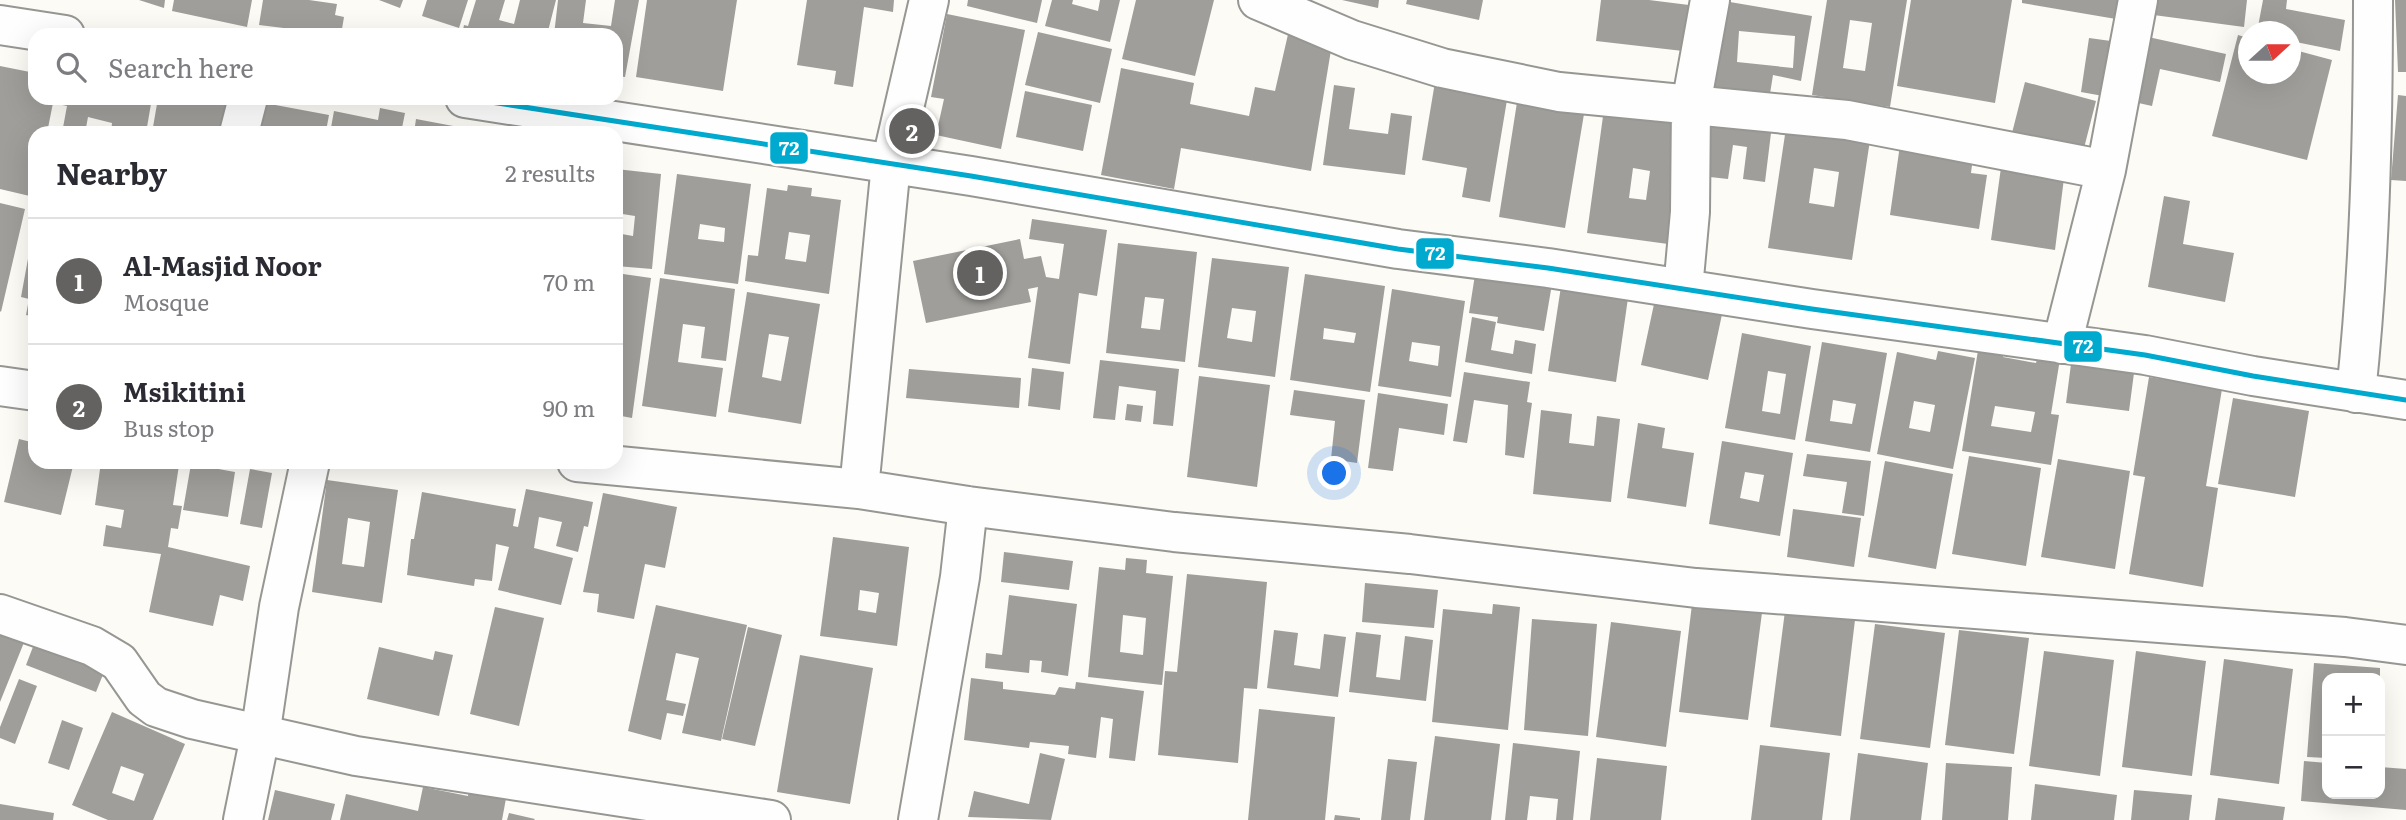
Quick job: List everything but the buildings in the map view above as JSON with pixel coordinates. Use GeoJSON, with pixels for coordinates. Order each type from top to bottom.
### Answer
{"type":"FeatureCollection","features":[{"type":"Feature","properties":{"kind":"street"},"geometry":{"type":"LineString","coordinates":[[859,489],[891,164],[929,0]]}},
{"type":"Feature","properties":{"kind":"street"},"geometry":{"type":"LineString","coordinates":[[1258,0],[1352,40],[1442,68],[1559,92],[1847,120],[2106,170]]}},
{"type":"Feature","properties":{"kind":"street"},"geometry":{"type":"LineString","coordinates":[[1683,289],[1690,212],[1691,105],[1710,0]]}},
{"type":"Feature","properties":{"kind":"street"},"geometry":{"type":"LineString","coordinates":[[2062,344],[2106,170],[2138,0]]}},
{"type":"Feature","properties":{"kind":"street"},"geometry":{"type":"LineString","coordinates":[[2356,393],[2366,299],[2371,188],[2373,0]]}},
{"type":"Feature","properties":{"kind":"street"},"geometry":{"type":"LineString","coordinates":[[0,25],[28,29]]}},
{"type":"Feature","properties":{"kind":"street"},"geometry":{"type":"LineString","coordinates":[[241,126],[246,105]]}},
{"type":"Feature","properties":{"kind":"street"},"geometry":{"type":"LineString","coordinates":[[510,105],[891,164],[1398,249],[2145,355],[2406,400]]}},
{"type":"Feature","properties":{"kind":"street"},"geometry":{"type":"LineString","coordinates":[[0,386],[28,390]]}},
{"type":"Feature","properties":{"kind":"street"},"geometry":{"type":"LineString","coordinates":[[623,466],[859,489],[968,506],[1174,532],[1584,573],[1696,589],[2345,637],[2406,645]]}},
{"type":"Feature","properties":{"kind":"street"},"geometry":{"type":"LineString","coordinates":[[243,820],[260,736],[279,607],[309,469]]}},
{"type":"Feature","properties":{"kind":"street"},"geometry":{"type":"LineString","coordinates":[[918,820],[960,577],[968,506]]}},
{"type":"Feature","properties":{"kind":"street"},"geometry":{"type":"LineString","coordinates":[[0,614],[92,646],[119,662],[144,698],[156,707],[260,736],[356,756],[771,820]]}},
{"type":"Feature","properties":{"kind":"transit line","name":"72"},"geometry":{"type":"LineString","coordinates":[[510,105],[971,176],[1398,249],[1548,268],[1812,309],[2145,355],[2253,376],[2406,400]]}},
{"type":"Feature","properties":{"kind":"place","name":"Msikitini"},"geometry":{"type":"Point","coordinates":[912,131]}},
{"type":"Feature","properties":{"kind":"place","name":"Al-Masjid Noor"},"geometry":{"type":"Point","coordinates":[980,273]}}]}
